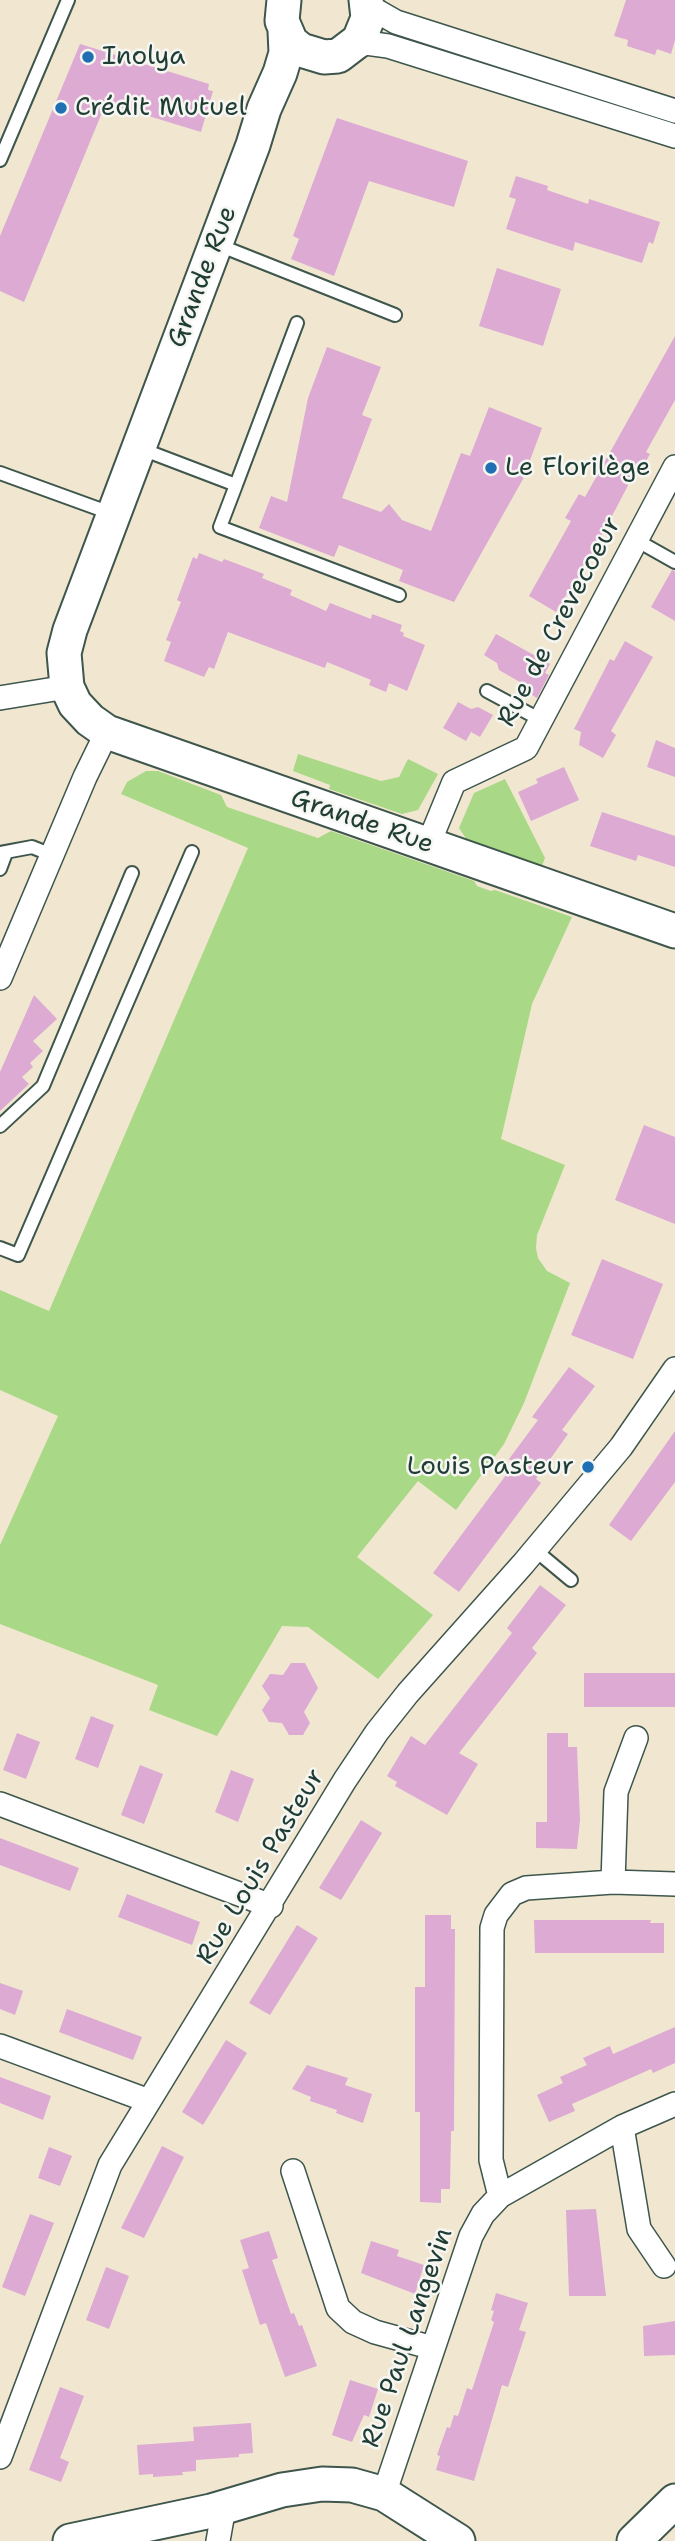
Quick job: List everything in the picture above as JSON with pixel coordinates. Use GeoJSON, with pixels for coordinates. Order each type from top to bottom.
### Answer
{"type":"FeatureCollection","features":[{"type":"Feature","properties":{"kind":"street","name":"Grande Rue"},"geometry":{"type":"LineString","coordinates":[[253,145],[305,72],[337,53],[366,30],[367,2]]}},
{"type":"Feature","properties":{"kind":"street"},"geometry":{"type":"LineString","coordinates":[[367,2],[396,22],[675,111]]}},
{"type":"Feature","properties":{"kind":"street","name":"Grande Rue"},"geometry":{"type":"LineString","coordinates":[[282,10],[283,63],[70,630],[64,653],[67,687],[75,704],[90,720],[107,732],[675,931]]}},
{"type":"Feature","properties":{"kind":"street"},"geometry":{"type":"LineString","coordinates":[[282,10],[300,50],[337,53],[366,43],[388,46],[675,136]]}},
{"type":"Feature","properties":{"kind":"street","name":"Rue de Crevecoeur"},"geometry":{"type":"LineString","coordinates":[[428,845],[454,782],[526,748],[675,467]]}},
{"type":"Feature","properties":{"kind":"street"},"geometry":{"type":"LineString","coordinates":[[0,698],[67,687]]}},
{"type":"Feature","properties":{"kind":"street"},"geometry":{"type":"LineString","coordinates":[[0,978],[107,732]]}},
{"type":"Feature","properties":{"kind":"street","name":"Rue Louis Pasteur"},"geometry":{"type":"LineString","coordinates":[[0,2457],[110,2165],[377,1731],[621,1447],[675,1369]]}},
{"type":"Feature","properties":{"kind":"street"},"geometry":{"type":"LineString","coordinates":[[613,1882],[616,1792],[636,1738]]}},
{"type":"Feature","properties":{"kind":"street"},"geometry":{"type":"LineString","coordinates":[[0,1804],[271,1906]]}},
{"type":"Feature","properties":{"kind":"street"},"geometry":{"type":"LineString","coordinates":[[499,2196],[491,2160],[492,1928],[496,1914],[513,1894],[526,1888],[613,1882],[675,1884]]}},
{"type":"Feature","properties":{"kind":"street"},"geometry":{"type":"LineString","coordinates":[[0,2046],[149,2101]]}},
{"type":"Feature","properties":{"kind":"street","name":"Rue Paul Langevin"},"geometry":{"type":"LineString","coordinates":[[384,2494],[471,2236],[483,2214],[499,2196],[622,2127],[675,2104]]}},
{"type":"Feature","properties":{"kind":"street"},"geometry":{"type":"LineString","coordinates":[[622,2127],[639,2229],[664,2266]]}},
{"type":"Feature","properties":{"kind":"street"},"geometry":{"type":"LineString","coordinates":[[293,2171],[338,2308],[353,2322],[375,2332],[433,2348]]}},
{"type":"Feature","properties":{"kind":"street"},"geometry":{"type":"LineString","coordinates":[[70,2541],[224,2507],[282,2490],[322,2484],[352,2485],[384,2494],[458,2541]]}},
{"type":"Feature","properties":{"kind":"street"},"geometry":{"type":"LineString","coordinates":[[634,2541],[675,2501]]}},
{"type":"Feature","properties":{"kind":"street"},"geometry":{"type":"LineString","coordinates":[[218,2541],[224,2507]]}},
{"type":"Feature","properties":{"kind":"lane"},"geometry":{"type":"LineString","coordinates":[[0,160],[68,0]]}},
{"type":"Feature","properties":{"kind":"lane"},"geometry":{"type":"LineString","coordinates":[[215,244],[395,315]]}},
{"type":"Feature","properties":{"kind":"lane"},"geometry":{"type":"LineString","coordinates":[[297,323],[220,527],[399,595]]}},
{"type":"Feature","properties":{"kind":"lane"},"geometry":{"type":"LineString","coordinates":[[138,448],[236,485]]}},
{"type":"Feature","properties":{"kind":"lane"},"geometry":{"type":"LineString","coordinates":[[0,473],[113,514]]}},
{"type":"Feature","properties":{"kind":"lane"},"geometry":{"type":"LineString","coordinates":[[636,540],[675,562]]}},
{"type":"Feature","properties":{"kind":"lane"},"geometry":{"type":"LineString","coordinates":[[487,691],[541,720]]}},
{"type":"Feature","properties":{"kind":"lane"},"geometry":{"type":"LineString","coordinates":[[0,869],[3,853],[32,847],[52,855]]}},
{"type":"Feature","properties":{"kind":"lane"},"geometry":{"type":"LineString","coordinates":[[0,1248],[18,1255],[192,852]]}},
{"type":"Feature","properties":{"kind":"lane"},"geometry":{"type":"LineString","coordinates":[[0,1126],[43,1086],[132,873]]}},
{"type":"Feature","properties":{"kind":"lane"},"geometry":{"type":"LineString","coordinates":[[535,1550],[571,1580]]}},
{"type":"Feature","properties":{"kind":"green space"},"geometry":{"type":"Polygon","coordinates":[[[298,754],[381,781],[399,777],[408,759],[438,774],[418,810],[402,814],[329,789],[330,785],[293,771],[298,754]]]}},
{"type":"Feature","properties":{"kind":"green space"},"geometry":{"type":"Polygon","coordinates":[[[146,771],[158,771],[221,795],[227,807],[318,838],[331,831],[474,881],[477,886],[491,891],[495,890],[572,917],[532,1004],[501,1139],[565,1165],[537,1235],[536,1248],[538,1258],[547,1271],[570,1283],[524,1403],[504,1444],[456,1510],[418,1481],[357,1557],[433,1615],[378,1679],[308,1627],[282,1626],[217,1736],[149,1710],[158,1685],[0,1624],[0,1545],[58,1416],[0,1390],[0,1290],[49,1311],[248,848],[121,794],[127,782],[146,771]]]}},
{"type":"Feature","properties":{"kind":"green space"},"geometry":{"type":"Polygon","coordinates":[[[505,779],[545,858],[542,866],[467,840],[459,828],[474,793],[505,779]]]}},
{"type":"Feature","properties":{"kind":"building"},"geometry":{"type":"Polygon","coordinates":[[[626,0],[675,0],[675,40],[671,54],[657,49],[655,55],[627,46],[628,40],[614,36],[626,0]]]}},
{"type":"Feature","properties":{"kind":"building"},"geometry":{"type":"Polygon","coordinates":[[[80,44],[209,84],[208,90],[213,91],[201,132],[106,103],[24,302],[0,291],[0,236],[80,44]]]}},
{"type":"Feature","properties":{"kind":"building"},"geometry":{"type":"Polygon","coordinates":[[[337,118],[468,161],[454,207],[369,181],[334,276],[291,259],[299,239],[293,236],[337,118]]]}},
{"type":"Feature","properties":{"kind":"building"},"geometry":{"type":"Polygon","coordinates":[[[516,176],[548,186],[547,190],[588,204],[589,199],[660,222],[653,244],[649,242],[642,263],[575,242],[573,251],[506,229],[516,199],[509,197],[516,176]]]}},
{"type":"Feature","properties":{"kind":"building"},"geometry":{"type":"Polygon","coordinates":[[[497,268],[561,289],[543,346],[479,326],[497,268]]]}},
{"type":"Feature","properties":{"kind":"building"},"geometry":{"type":"Polygon","coordinates":[[[675,336],[675,400],[646,452],[650,454],[638,476],[634,474],[571,594],[568,592],[556,612],[529,596],[571,521],[565,518],[579,494],[585,497],[675,336]]]}},
{"type":"Feature","properties":{"kind":"building","name":"Le Florilège"},"geometry":{"type":"Polygon","coordinates":[[[327,347],[381,367],[362,415],[372,419],[342,498],[381,512],[389,504],[402,520],[431,531],[461,453],[470,456],[489,407],[542,428],[523,479],[454,602],[399,581],[403,570],[339,545],[334,557],[259,528],[271,496],[287,502],[308,398],[327,347]]]}},
{"type":"Feature","properties":{"kind":"building"},"geometry":{"type":"Polygon","coordinates":[[[199,553],[264,574],[262,578],[292,590],[290,595],[326,611],[330,603],[371,619],[372,614],[402,625],[400,631],[404,633],[403,636],[425,645],[407,691],[389,683],[386,692],[369,685],[371,680],[327,662],[325,668],[228,632],[214,669],[209,667],[204,677],[164,661],[171,642],[166,640],[181,602],[177,600],[193,557],[197,559],[199,553]]]}},
{"type":"Feature","properties":{"kind":"building"},"geometry":{"type":"Polygon","coordinates":[[[672,570],[675,571],[675,621],[651,607],[672,570]]]}},
{"type":"Feature","properties":{"kind":"building"},"geometry":{"type":"Polygon","coordinates":[[[496,634],[550,664],[545,673],[549,675],[537,698],[527,692],[525,685],[499,670],[497,663],[484,655],[496,634]]]}},
{"type":"Feature","properties":{"kind":"building"},"geometry":{"type":"Polygon","coordinates":[[[625,641],[653,657],[611,731],[616,735],[603,758],[579,745],[581,732],[574,729],[610,659],[614,661],[625,641]]]}},
{"type":"Feature","properties":{"kind":"building"},"geometry":{"type":"Polygon","coordinates":[[[458,702],[471,709],[478,707],[493,715],[480,737],[471,732],[466,741],[443,728],[458,702]]]}},
{"type":"Feature","properties":{"kind":"building"},"geometry":{"type":"Polygon","coordinates":[[[656,740],[675,748],[675,777],[647,767],[656,740]]]}},
{"type":"Feature","properties":{"kind":"building"},"geometry":{"type":"Polygon","coordinates":[[[564,767],[579,800],[531,821],[518,792],[538,783],[536,779],[564,767]]]}},
{"type":"Feature","properties":{"kind":"building"},"geometry":{"type":"Polygon","coordinates":[[[602,812],[675,836],[675,867],[638,855],[636,861],[590,846],[602,812]]]}},
{"type":"Feature","properties":{"kind":"building"},"geometry":{"type":"Polygon","coordinates":[[[34,995],[57,1019],[33,1041],[43,1051],[30,1063],[33,1067],[22,1077],[29,1084],[0,1111],[0,1072],[34,995]]]}},
{"type":"Feature","properties":{"kind":"building"},"geometry":{"type":"Polygon","coordinates":[[[644,1125],[675,1137],[675,1224],[615,1200],[644,1125]]]}},
{"type":"Feature","properties":{"kind":"building"},"geometry":{"type":"Polygon","coordinates":[[[602,1259],[663,1284],[633,1359],[571,1335],[602,1259]]]}},
{"type":"Feature","properties":{"kind":"building"},"geometry":{"type":"Polygon","coordinates":[[[569,1367],[595,1386],[562,1430],[568,1434],[536,1479],[541,1483],[459,1592],[433,1573],[515,1463],[509,1459],[538,1420],[532,1417],[569,1367]]]}},
{"type":"Feature","properties":{"kind":"building"},"geometry":{"type":"Polygon","coordinates":[[[675,1431],[675,1482],[631,1541],[609,1525],[675,1431]]]}},
{"type":"Feature","properties":{"kind":"building"},"geometry":{"type":"Polygon","coordinates":[[[540,1585],[566,1605],[532,1648],[537,1653],[459,1753],[478,1764],[447,1815],[395,1786],[397,1782],[387,1776],[411,1736],[425,1745],[512,1633],[507,1628],[540,1585]]]}},
{"type":"Feature","properties":{"kind":"building"},"geometry":{"type":"Polygon","coordinates":[[[291,1663],[305,1663],[318,1688],[304,1712],[310,1723],[303,1735],[289,1735],[282,1723],[269,1722],[262,1710],[270,1698],[262,1686],[270,1674],[283,1675],[291,1663]]]}},
{"type":"Feature","properties":{"kind":"building"},"geometry":{"type":"Polygon","coordinates":[[[584,1673],[675,1673],[675,1707],[584,1707],[584,1673]]]}},
{"type":"Feature","properties":{"kind":"building"},"geometry":{"type":"Polygon","coordinates":[[[91,1716],[114,1725],[98,1768],[75,1759],[91,1716]]]}},
{"type":"Feature","properties":{"kind":"building"},"geometry":{"type":"Polygon","coordinates":[[[17,1733],[40,1742],[26,1779],[3,1770],[17,1733]]]}},
{"type":"Feature","properties":{"kind":"building"},"geometry":{"type":"Polygon","coordinates":[[[547,1733],[568,1733],[568,1747],[577,1747],[580,1820],[577,1849],[536,1848],[536,1822],[547,1822],[547,1733]]]}},
{"type":"Feature","properties":{"kind":"building"},"geometry":{"type":"Polygon","coordinates":[[[140,1765],[163,1774],[144,1824],[121,1815],[140,1765]]]}},
{"type":"Feature","properties":{"kind":"building"},"geometry":{"type":"Polygon","coordinates":[[[231,1770],[254,1779],[238,1822],[215,1812],[231,1770]]]}},
{"type":"Feature","properties":{"kind":"building"},"geometry":{"type":"Polygon","coordinates":[[[361,1820],[382,1833],[341,1900],[319,1888],[361,1820]]]}},
{"type":"Feature","properties":{"kind":"building"},"geometry":{"type":"Polygon","coordinates":[[[0,1838],[79,1868],[70,1891],[0,1865],[0,1838]]]}},
{"type":"Feature","properties":{"kind":"building"},"geometry":{"type":"Polygon","coordinates":[[[127,1894],[200,1922],[192,1945],[118,1917],[127,1894]]]}},
{"type":"Feature","properties":{"kind":"building"},"geometry":{"type":"Polygon","coordinates":[[[425,1915],[451,1915],[451,1929],[455,1929],[454,2131],[451,2131],[450,2189],[441,2189],[441,2203],[420,2202],[420,2112],[415,2112],[415,1987],[425,1987],[425,1915]]]}},
{"type":"Feature","properties":{"kind":"building"},"geometry":{"type":"Polygon","coordinates":[[[534,1920],[651,1920],[650,1923],[664,1923],[664,1953],[535,1953],[534,1920]]]}},
{"type":"Feature","properties":{"kind":"building"},"geometry":{"type":"Polygon","coordinates":[[[297,1925],[318,1938],[270,2015],[249,2003],[297,1925]]]}},
{"type":"Feature","properties":{"kind":"building"},"geometry":{"type":"Polygon","coordinates":[[[0,1983],[23,1991],[15,2015],[0,2009],[0,1983]]]}},
{"type":"Feature","properties":{"kind":"building"},"geometry":{"type":"Polygon","coordinates":[[[67,2009],[142,2037],[133,2060],[59,2032],[67,2009]]]}},
{"type":"Feature","properties":{"kind":"building"},"geometry":{"type":"Polygon","coordinates":[[[675,2027],[675,2063],[653,2073],[651,2069],[572,2104],[575,2111],[549,2122],[537,2095],[563,2083],[560,2077],[587,2065],[583,2058],[610,2046],[613,2054],[675,2027]]]}},
{"type":"Feature","properties":{"kind":"building"},"geometry":{"type":"Polygon","coordinates":[[[226,2040],[247,2053],[203,2125],[182,2112],[226,2040]]]}},
{"type":"Feature","properties":{"kind":"building"},"geometry":{"type":"Polygon","coordinates":[[[307,2065],[348,2078],[345,2085],[372,2094],[363,2123],[310,2101],[311,2097],[292,2089],[307,2065]]]}},
{"type":"Feature","properties":{"kind":"building"},"geometry":{"type":"Polygon","coordinates":[[[0,2077],[51,2096],[43,2120],[0,2103],[0,2077]]]}},
{"type":"Feature","properties":{"kind":"building"},"geometry":{"type":"Polygon","coordinates":[[[162,2146],[184,2157],[144,2238],[121,2228],[162,2146]]]}},
{"type":"Feature","properties":{"kind":"building"},"geometry":{"type":"Polygon","coordinates":[[[49,2147],[72,2156],[60,2186],[38,2178],[49,2147]]]}},
{"type":"Feature","properties":{"kind":"building"},"geometry":{"type":"Polygon","coordinates":[[[596,2209],[606,2296],[569,2296],[566,2210],[596,2209]]]}},
{"type":"Feature","properties":{"kind":"building"},"geometry":{"type":"Polygon","coordinates":[[[30,2214],[54,2223],[25,2296],[2,2287],[30,2214]]]}},
{"type":"Feature","properties":{"kind":"building"},"geometry":{"type":"Polygon","coordinates":[[[269,2231],[278,2258],[272,2260],[291,2314],[294,2313],[299,2326],[302,2325],[317,2366],[285,2377],[266,2323],[260,2325],[242,2270],[249,2268],[240,2240],[269,2231]]]}},
{"type":"Feature","properties":{"kind":"building"},"geometry":{"type":"Polygon","coordinates":[[[371,2241],[399,2250],[397,2256],[424,2265],[415,2294],[361,2273],[371,2241]]]}},
{"type":"Feature","properties":{"kind":"building"},"geometry":{"type":"Polygon","coordinates":[[[106,2267],[129,2276],[109,2329],[86,2320],[106,2267]]]}},
{"type":"Feature","properties":{"kind":"building"},"geometry":{"type":"Polygon","coordinates":[[[496,2293],[528,2303],[519,2330],[526,2332],[508,2387],[502,2385],[474,2481],[436,2470],[440,2456],[437,2455],[447,2427],[450,2428],[454,2415],[458,2416],[467,2388],[472,2390],[494,2322],[491,2320],[494,2311],[491,2310],[496,2293]]]}},
{"type":"Feature","properties":{"kind":"building"},"geometry":{"type":"Polygon","coordinates":[[[675,2321],[675,2355],[644,2356],[643,2326],[675,2321]]]}},
{"type":"Feature","properties":{"kind":"building"},"geometry":{"type":"Polygon","coordinates":[[[350,2380],[378,2389],[369,2417],[364,2415],[352,2442],[332,2435],[350,2380]]]}},
{"type":"Feature","properties":{"kind":"building"},"geometry":{"type":"Polygon","coordinates":[[[60,2387],[84,2396],[60,2458],[69,2462],[61,2482],[29,2470],[60,2387]]]}},
{"type":"Feature","properties":{"kind":"building"},"geometry":{"type":"Polygon","coordinates":[[[251,2423],[253,2453],[239,2454],[239,2457],[196,2460],[196,2471],[182,2472],[183,2475],[139,2475],[137,2445],[194,2441],[193,2427],[251,2423]]]}},
{"type":"Feature","properties":{"kind":"place","name":"Inolya"},"geometry":{"type":"Point","coordinates":[88,57]}},
{"type":"Feature","properties":{"kind":"place","name":"Crédit Mutuel"},"geometry":{"type":"Point","coordinates":[61,108]}},
{"type":"Feature","properties":{"kind":"place","name":"Le Florilège"},"geometry":{"type":"Point","coordinates":[491,468]}},
{"type":"Feature","properties":{"kind":"place","name":"Louis Pasteur"},"geometry":{"type":"Point","coordinates":[588,1467]}}]}
